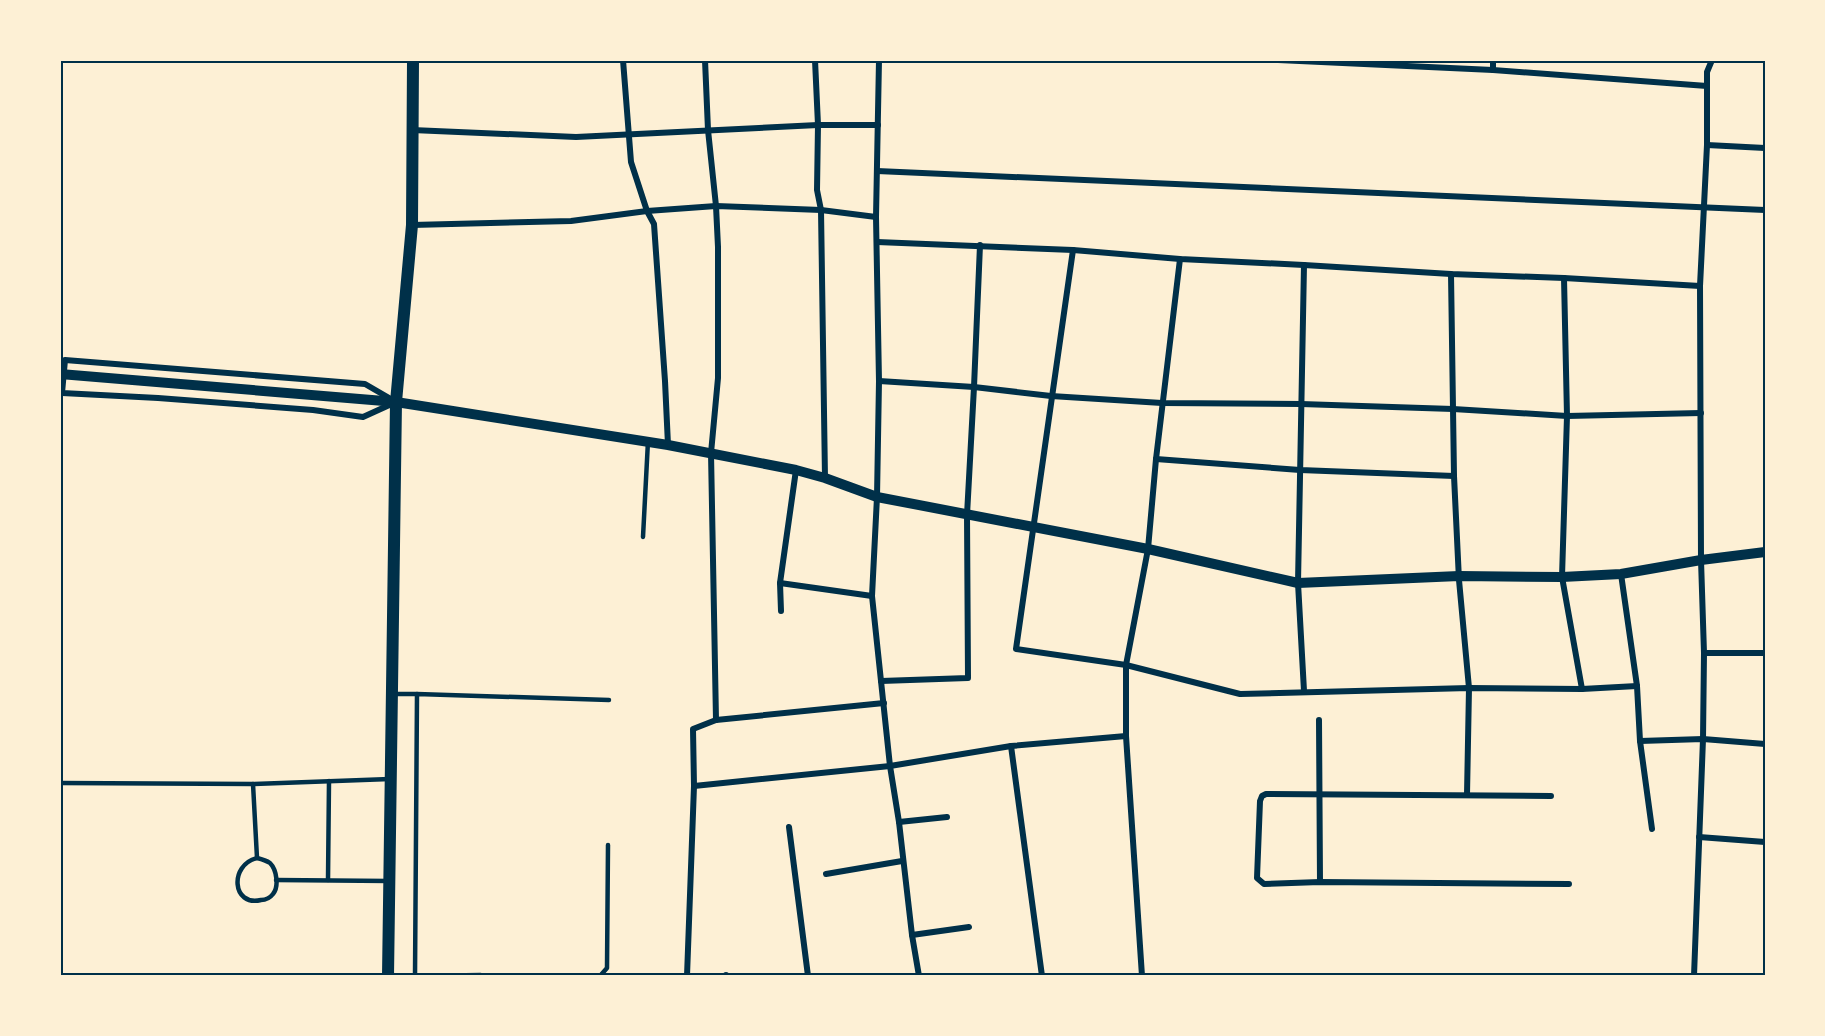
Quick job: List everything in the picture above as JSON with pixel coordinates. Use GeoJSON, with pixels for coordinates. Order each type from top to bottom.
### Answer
{"type":"FeatureCollection","features":[{"type":"Feature","properties":{"kind":"main road"},"geometry":{"type":"LineString","coordinates":[[388,976],[396,402],[412,225],[412,60]]}},
{"type":"Feature","properties":{"kind":"street"},"geometry":{"type":"LineString","coordinates":[[623,60],[631,162],[647,211],[654,224],[668,445]]}},
{"type":"Feature","properties":{"kind":"street"},"geometry":{"type":"LineString","coordinates":[[705,60],[708,130],[718,247],[718,378],[711,453],[716,720]]}},
{"type":"Feature","properties":{"kind":"street"},"geometry":{"type":"LineString","coordinates":[[815,60],[818,125],[817,190],[821,210],[825,478]]}},
{"type":"Feature","properties":{"kind":"street"},"geometry":{"type":"LineString","coordinates":[[879,60],[876,217],[879,381],[872,596],[890,766],[919,976]]}},
{"type":"Feature","properties":{"kind":"street"},"geometry":{"type":"LineString","coordinates":[[1278,60],[1493,70],[1707,86]]}},
{"type":"Feature","properties":{"kind":"street"},"geometry":{"type":"LineString","coordinates":[[1493,60],[1493,70]]}},
{"type":"Feature","properties":{"kind":"street"},"geometry":{"type":"LineString","coordinates":[[1694,976],[1704,653],[1701,560],[1700,286],[1705,207],[1708,66],[1712,60]]}},
{"type":"Feature","properties":{"kind":"street"},"geometry":{"type":"LineString","coordinates":[[411,130],[576,137],[878,124]]}},
{"type":"Feature","properties":{"kind":"street"},"geometry":{"type":"LineString","coordinates":[[1707,145],[1765,148]]}},
{"type":"Feature","properties":{"kind":"street"},"geometry":{"type":"LineString","coordinates":[[877,171],[1765,210]]}},
{"type":"Feature","properties":{"kind":"street"},"geometry":{"type":"LineString","coordinates":[[412,225],[571,221],[647,211],[716,206],[821,210],[876,217]]}},
{"type":"Feature","properties":{"kind":"street"},"geometry":{"type":"LineString","coordinates":[[877,242],[980,245],[1180,259],[1700,286]]}},
{"type":"Feature","properties":{"kind":"street"},"geometry":{"type":"LineString","coordinates":[[881,681],[968,678],[967,514],[980,245]]}},
{"type":"Feature","properties":{"kind":"street"},"geometry":{"type":"LineString","coordinates":[[1073,250],[1016,649],[1126,665],[1240,694],[1469,688],[1582,689],[1637,686]]}},
{"type":"Feature","properties":{"kind":"street"},"geometry":{"type":"LineString","coordinates":[[1142,976],[1126,736],[1126,665],[1148,549],[1162,404],[1180,259]]}},
{"type":"Feature","properties":{"kind":"street"},"geometry":{"type":"LineString","coordinates":[[1304,265],[1298,583],[1304,691]]}},
{"type":"Feature","properties":{"kind":"street"},"geometry":{"type":"LineString","coordinates":[[1451,274],[1454,476],[1459,576],[1469,688],[1467,795]]}},
{"type":"Feature","properties":{"kind":"street"},"geometry":{"type":"LineString","coordinates":[[1564,278],[1567,416],[1562,577],[1582,689]]}},
{"type":"Feature","properties":{"kind":"street"},"geometry":{"type":"LineString","coordinates":[[65,360],[365,384],[396,402],[363,417],[313,410],[62,393],[65,360]]}},
{"type":"Feature","properties":{"kind":"street"},"geometry":{"type":"LineString","coordinates":[[60,374],[396,402],[648,441],[796,470],[877,497],[1148,549],[1298,583],[1459,576],[1562,577],[1621,574],[1765,552]]}},
{"type":"Feature","properties":{"kind":"street"},"geometry":{"type":"LineString","coordinates":[[879,381],[1162,404],[1301,404],[1453,409],[1567,416],[1701,413]]}},
{"type":"Feature","properties":{"kind":"street"},"geometry":{"type":"LineString","coordinates":[[1156,459],[1300,470],[1454,476]]}},
{"type":"Feature","properties":{"kind":"street"},"geometry":{"type":"LineString","coordinates":[[781,611],[780,583],[796,470]]}},
{"type":"Feature","properties":{"kind":"street"},"geometry":{"type":"LineString","coordinates":[[1621,574],[1637,686],[1640,741],[1652,829]]}},
{"type":"Feature","properties":{"kind":"street"},"geometry":{"type":"LineString","coordinates":[[780,583],[872,596]]}},
{"type":"Feature","properties":{"kind":"street"},"geometry":{"type":"LineString","coordinates":[[1704,653],[1765,653]]}},
{"type":"Feature","properties":{"kind":"street"},"geometry":{"type":"LineString","coordinates":[[687,976],[694,786],[693,729],[716,720],[884,703]]}},
{"type":"Feature","properties":{"kind":"street"},"geometry":{"type":"LineString","coordinates":[[1319,720],[1320,882]]}},
{"type":"Feature","properties":{"kind":"street"},"geometry":{"type":"LineString","coordinates":[[694,786],[890,766],[1011,746],[1126,736]]}},
{"type":"Feature","properties":{"kind":"street"},"geometry":{"type":"LineString","coordinates":[[1640,741],[1703,739],[1765,744]]}},
{"type":"Feature","properties":{"kind":"street"},"geometry":{"type":"LineString","coordinates":[[1011,746],[1042,976]]}},
{"type":"Feature","properties":{"kind":"street"},"geometry":{"type":"LineString","coordinates":[[1551,796],[1266,794],[1260,801],[1257,879],[1264,884],[1320,882],[1569,885]]}},
{"type":"Feature","properties":{"kind":"street"},"geometry":{"type":"LineString","coordinates":[[899,822],[947,817]]}},
{"type":"Feature","properties":{"kind":"street"},"geometry":{"type":"LineString","coordinates":[[789,826],[808,976]]}},
{"type":"Feature","properties":{"kind":"street"},"geometry":{"type":"LineString","coordinates":[[1699,837],[1765,842]]}},
{"type":"Feature","properties":{"kind":"street"},"geometry":{"type":"LineString","coordinates":[[826,874],[902,861]]}},
{"type":"Feature","properties":{"kind":"street"},"geometry":{"type":"LineString","coordinates":[[912,935],[969,927]]}},
{"type":"Feature","properties":{"kind":"lane"},"geometry":{"type":"LineString","coordinates":[[643,537],[648,441]]}},
{"type":"Feature","properties":{"kind":"lane"},"geometry":{"type":"LineString","coordinates":[[392,694],[609,700]]}},
{"type":"Feature","properties":{"kind":"lane"},"geometry":{"type":"LineString","coordinates":[[388,976],[413,976],[417,694]]}},
{"type":"Feature","properties":{"kind":"lane"},"geometry":{"type":"LineString","coordinates":[[60,783],[253,784],[390,779]]}},
{"type":"Feature","properties":{"kind":"lane"},"geometry":{"type":"LineString","coordinates":[[328,880],[329,781]]}},
{"type":"Feature","properties":{"kind":"lane"},"geometry":{"type":"LineString","coordinates":[[253,784],[257,858]]}},
{"type":"Feature","properties":{"kind":"lane"},"geometry":{"type":"LineString","coordinates":[[600,976],[607,968],[608,845]]}},
{"type":"Feature","properties":{"kind":"lane"},"geometry":{"type":"LineString","coordinates":[[257,858],[269,862],[274,869],[276,880],[274,894],[266,899],[254,902],[245,899],[238,891],[241,868],[248,860],[257,858]]}},
{"type":"Feature","properties":{"kind":"lane"},"geometry":{"type":"LineString","coordinates":[[276,880],[389,881]]}},
{"type":"Feature","properties":{"kind":"lane"},"geometry":{"type":"LineString","coordinates":[[423,976],[484,976]]}}]}
